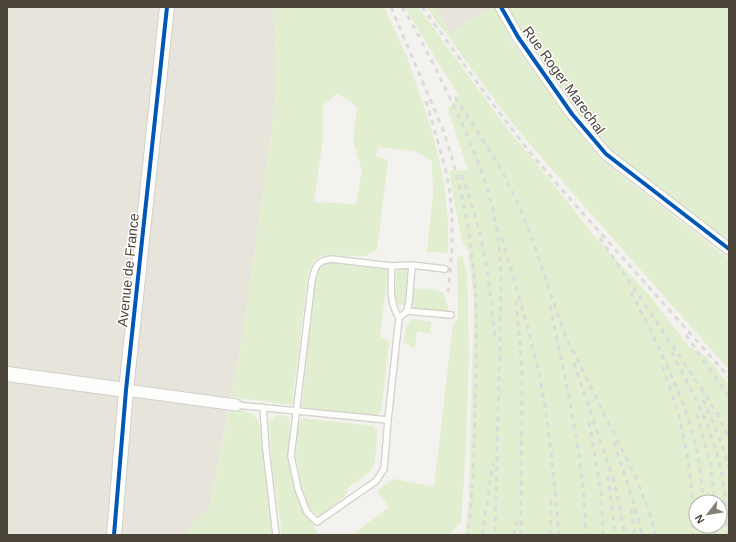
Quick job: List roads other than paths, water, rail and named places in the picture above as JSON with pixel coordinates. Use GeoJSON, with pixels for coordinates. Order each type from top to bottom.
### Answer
{"type":"FeatureCollection","features":[{"type":"Feature","properties":{"kind":"street","name":"Avenue de France"},"geometry":{"type":"LineString","coordinates":[[114,535],[126,390],[166,7]]}},
{"type":"Feature","properties":{"kind":"street","name":"Rue Roger Marechal"},"geometry":{"type":"LineString","coordinates":[[500,7],[518,37],[572,114],[606,154],[729,249]]}},
{"type":"Feature","properties":{"kind":"street"},"geometry":{"type":"LineString","coordinates":[[7,374],[236,405]]}},
{"type":"Feature","properties":{"kind":"lane"},"geometry":{"type":"LineString","coordinates":[[392,266],[391,293],[393,309],[399,318],[384,469],[376,481],[317,522],[307,512],[298,488],[291,456],[312,280],[316,267],[322,260],[331,259],[392,266],[445,269]]}},
{"type":"Feature","properties":{"kind":"lane"},"geometry":{"type":"LineString","coordinates":[[399,318],[406,312],[409,302],[412,266]]}},
{"type":"Feature","properties":{"kind":"lane"},"geometry":{"type":"LineString","coordinates":[[406,312],[452,315]]}},
{"type":"Feature","properties":{"kind":"lane"},"geometry":{"type":"LineString","coordinates":[[236,405],[388,420]]}},
{"type":"Feature","properties":{"kind":"lane"},"geometry":{"type":"LineString","coordinates":[[264,408],[266,450],[276,535]]}},
{"type":"Feature","properties":{"kind":"railway"},"geometry":{"type":"LineString","coordinates":[[391,7],[444,132]]}},
{"type":"Feature","properties":{"kind":"railway"},"geometry":{"type":"LineString","coordinates":[[402,7],[428,54],[467,134],[487,187],[496,224],[500,259],[501,294],[495,535]]}},
{"type":"Feature","properties":{"kind":"railway"},"geometry":{"type":"LineString","coordinates":[[422,7],[528,150],[729,377]]}},
{"type":"Feature","properties":{"kind":"railway"},"geometry":{"type":"LineString","coordinates":[[455,97],[497,162],[520,207],[565,335],[636,478],[650,514],[656,535]]}},
{"type":"Feature","properties":{"kind":"railway"},"geometry":{"type":"LineString","coordinates":[[426,101],[446,172],[451,202],[452,247],[448,292]]}},
{"type":"Feature","properties":{"kind":"railway"},"geometry":{"type":"LineString","coordinates":[[442,127],[460,187],[464,207],[471,249],[476,305],[477,335],[474,442],[468,535]]}},
{"type":"Feature","properties":{"kind":"railway"},"geometry":{"type":"LineString","coordinates":[[461,175],[469,195],[480,235],[488,276],[495,339]]}},
{"type":"Feature","properties":{"kind":"railway"},"geometry":{"type":"LineString","coordinates":[[502,238],[535,357],[543,394],[549,434],[559,535]]}},
{"type":"Feature","properties":{"kind":"railway"},"geometry":{"type":"LineString","coordinates":[[600,238],[701,388],[717,413],[729,438]]}},
{"type":"Feature","properties":{"kind":"railway"},"geometry":{"type":"LineString","coordinates":[[631,292],[666,363],[689,421],[698,460],[702,494]]}},
{"type":"Feature","properties":{"kind":"railway"},"geometry":{"type":"LineString","coordinates":[[516,301],[522,367],[521,535]]}},
{"type":"Feature","properties":{"kind":"railway"},"geometry":{"type":"LineString","coordinates":[[550,306],[578,449],[585,506],[586,535]]}},
{"type":"Feature","properties":{"kind":"railway"},"geometry":{"type":"LineString","coordinates":[[686,335],[729,397]]}},
{"type":"Feature","properties":{"kind":"railway"},"geometry":{"type":"LineString","coordinates":[[672,352],[701,411],[715,447],[721,469],[727,535]]}},
{"type":"Feature","properties":{"kind":"railway"},"geometry":{"type":"LineString","coordinates":[[574,363],[615,484],[625,535]]}},
{"type":"Feature","properties":{"kind":"railway"},"geometry":{"type":"LineString","coordinates":[[662,367],[670,387],[682,429],[686,450],[692,492],[693,535]]}},
{"type":"Feature","properties":{"kind":"railway"},"geometry":{"type":"LineString","coordinates":[[703,400],[718,433],[729,467]]}},
{"type":"Feature","properties":{"kind":"railway"},"geometry":{"type":"LineString","coordinates":[[697,414],[711,467],[713,494]]}},
{"type":"Feature","properties":{"kind":"railway"},"geometry":{"type":"LineString","coordinates":[[589,422],[601,491],[603,535]]}},
{"type":"Feature","properties":{"kind":"railway"},"geometry":{"type":"LineString","coordinates":[[614,442],[642,535]]}},
{"type":"Feature","properties":{"kind":"railway"},"geometry":{"type":"LineString","coordinates":[[482,535],[493,463]]}},
{"type":"Feature","properties":{"kind":"railway"},"geometry":{"type":"LineString","coordinates":[[608,476],[615,535]]}},
{"type":"Feature","properties":{"kind":"railway"},"geometry":{"type":"LineString","coordinates":[[550,535],[551,499]]}},
{"type":"Feature","properties":{"kind":"railway"},"geometry":{"type":"LineString","coordinates":[[631,509],[635,535]]}},
{"type":"Feature","properties":{"kind":"railway"},"geometry":{"type":"LineString","coordinates":[[514,535],[517,521]]}}]}
